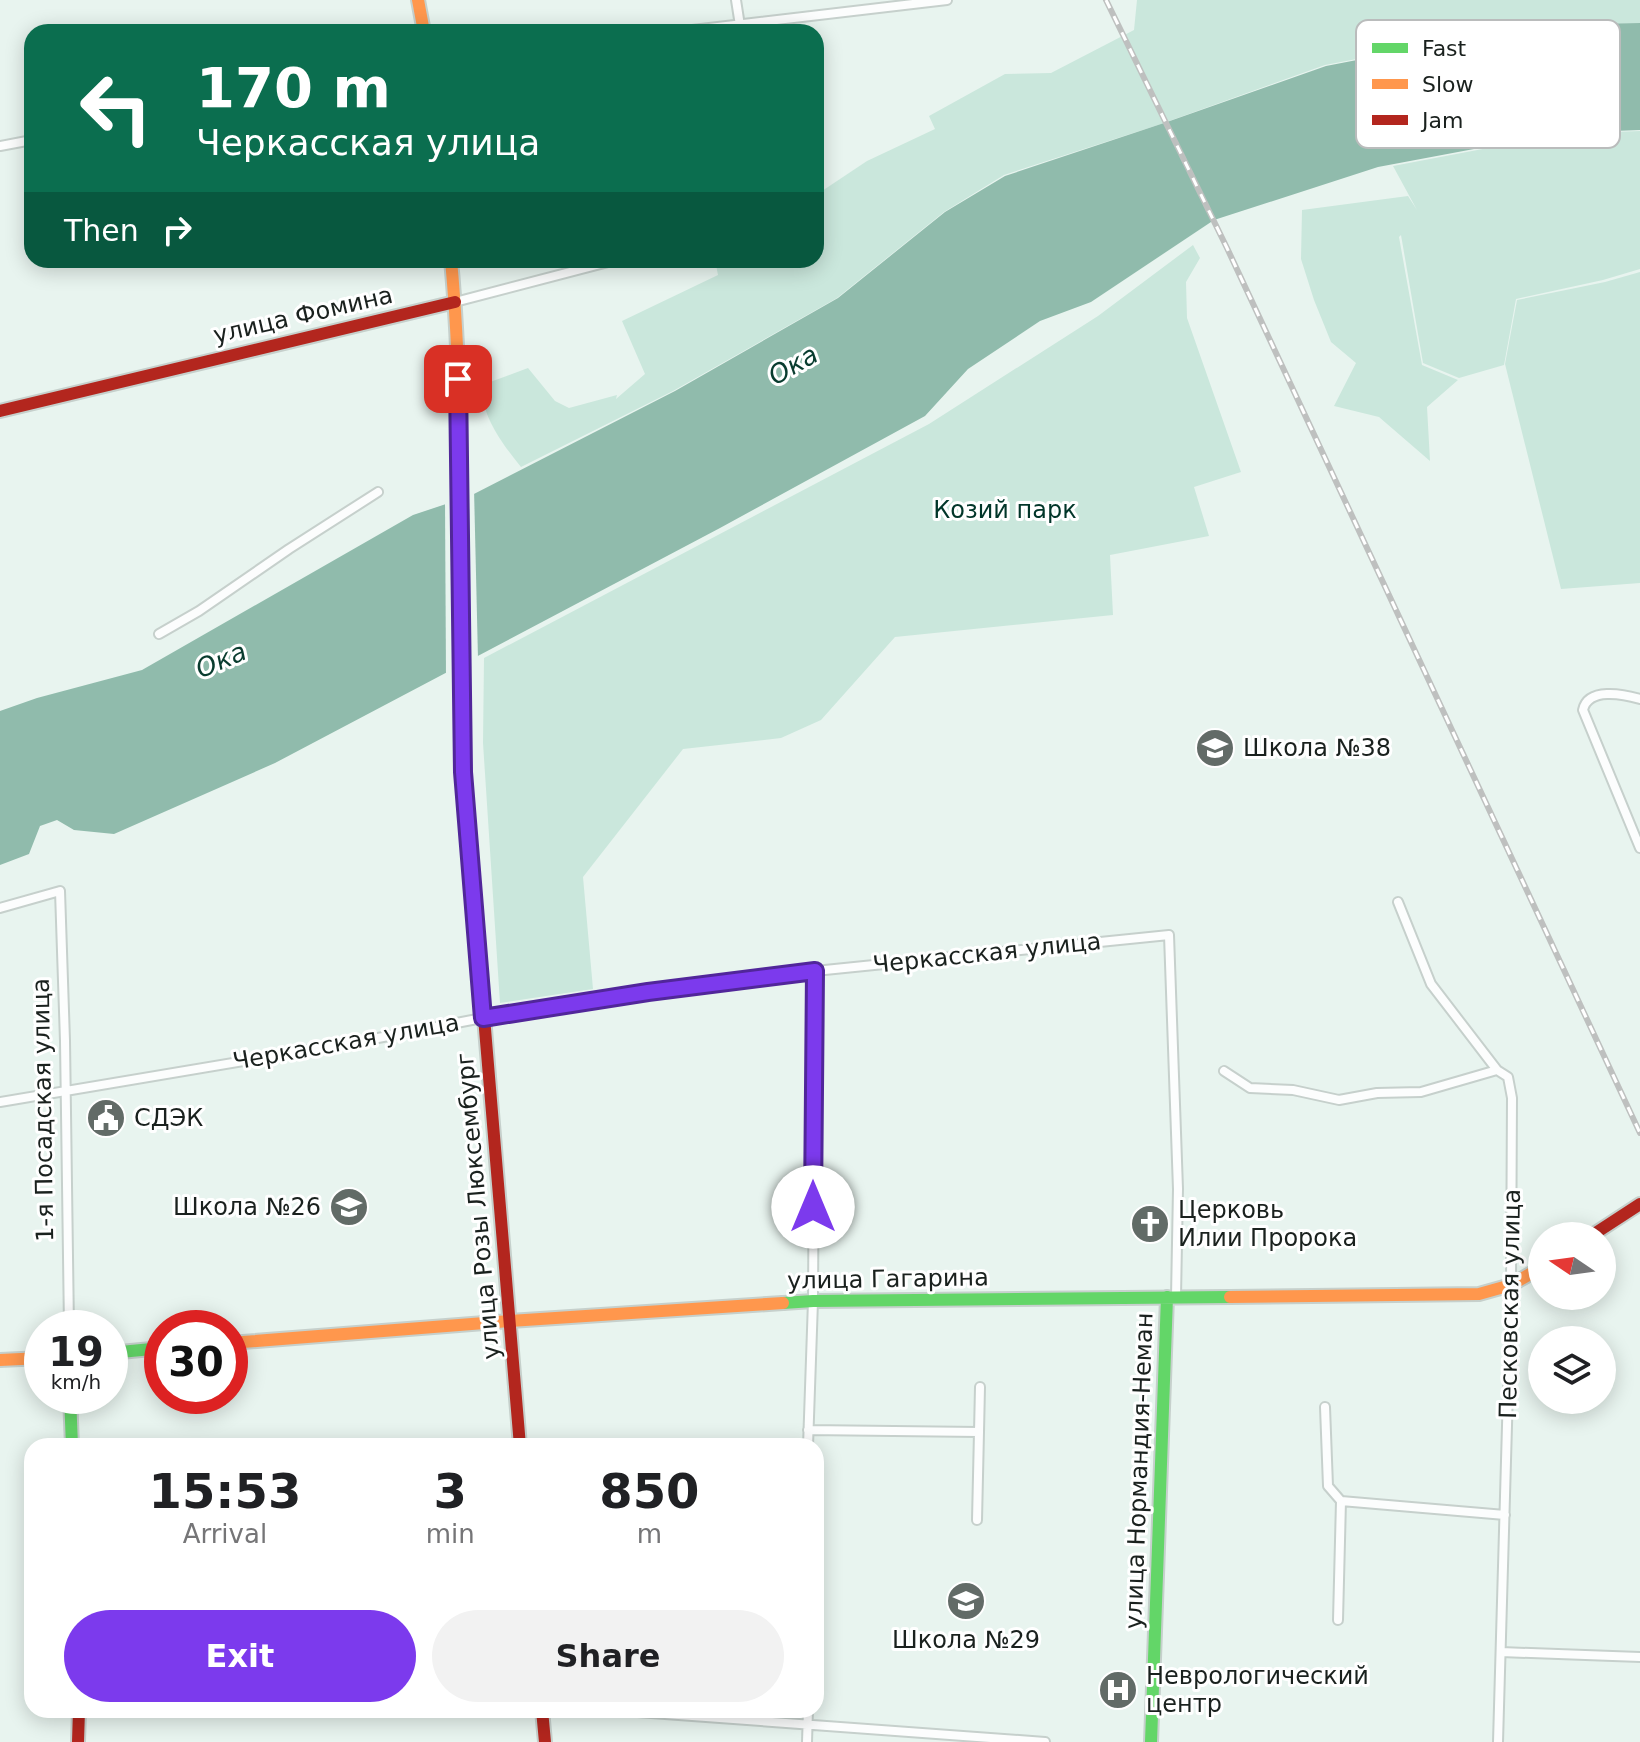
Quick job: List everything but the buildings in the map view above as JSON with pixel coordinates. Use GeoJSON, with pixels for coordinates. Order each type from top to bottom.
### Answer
{"type":"FeatureCollection","features":[{"type":"Feature","properties":{"kind":"main road"},"geometry":{"type":"LineString","coordinates":[[418,0],[422,24]]}},
{"type":"Feature","properties":{"kind":"main road","name":"улица Розы Люксембург"},"geometry":{"type":"LineString","coordinates":[[452,268],[459,430],[463,772],[519,1438]]}},
{"type":"Feature","properties":{"kind":"main road","name":"улица Фомина"},"geometry":{"type":"LineString","coordinates":[[0,411],[455,302]]}},
{"type":"Feature","properties":{"kind":"main road"},"geometry":{"type":"LineString","coordinates":[[1612,1222],[1640,1204]]}},
{"type":"Feature","properties":{"kind":"main road","name":"улица Гагарина"},"geometry":{"type":"LineString","coordinates":[[248,1342],[813,1301],[1479,1294],[1511,1285],[1528,1275]]}},
{"type":"Feature","properties":{"kind":"main road","name":"улица Нормандия-Неман"},"geometry":{"type":"LineString","coordinates":[[1151,1742],[1171,1297]]}},
{"type":"Feature","properties":{"kind":"main road"},"geometry":{"type":"LineString","coordinates":[[0,1360],[24,1359]]}},
{"type":"Feature","properties":{"kind":"main road"},"geometry":{"type":"LineString","coordinates":[[71,1414],[72,1438]]}},
{"type":"Feature","properties":{"kind":"main road"},"geometry":{"type":"LineString","coordinates":[[78,1742],[79,1718]]}},
{"type":"Feature","properties":{"kind":"main road"},"geometry":{"type":"LineString","coordinates":[[543,1718],[545,1742]]}},
{"type":"Feature","properties":{"kind":"street"},"geometry":{"type":"LineString","coordinates":[[736,0],[739,24]]}},
{"type":"Feature","properties":{"kind":"street"},"geometry":{"type":"LineString","coordinates":[[776,24],[947,0]]}},
{"type":"Feature","properties":{"kind":"street"},"geometry":{"type":"LineString","coordinates":[[0,146],[24,142]]}},
{"type":"Feature","properties":{"kind":"street","name":"улица Фомина"},"geometry":{"type":"LineString","coordinates":[[455,302],[585,268]]}},
{"type":"Feature","properties":{"kind":"street"},"geometry":{"type":"LineString","coordinates":[[159,634],[199,611],[378,492]]}},
{"type":"Feature","properties":{"kind":"street"},"geometry":{"type":"LineString","coordinates":[[1640,699],[1623,694],[1591,697],[1583,710],[1640,848]]}},
{"type":"Feature","properties":{"kind":"street","name":"1-я Посадская улица"},"geometry":{"type":"LineString","coordinates":[[0,908],[60,891],[69,1310]]}},
{"type":"Feature","properties":{"kind":"street","name":"Песковская улица"},"geometry":{"type":"LineString","coordinates":[[1398,902],[1431,984],[1497,1070],[1508,1077],[1512,1098],[1511,1285],[1498,1742]]}},
{"type":"Feature","properties":{"kind":"street","name":"Черкасская улица"},"geometry":{"type":"LineString","coordinates":[[0,1102],[648,992],[815,971],[1169,935]]}},
{"type":"Feature","properties":{"kind":"street","name":"улица Нормандия-Неман"},"geometry":{"type":"LineString","coordinates":[[1169,935],[1178,1189],[1171,1297]]}},
{"type":"Feature","properties":{"kind":"street"},"geometry":{"type":"LineString","coordinates":[[808,1438],[813,1301],[815,971]]}},
{"type":"Feature","properties":{"kind":"street"},"geometry":{"type":"LineString","coordinates":[[1224,1071],[1250,1088],[1293,1090],[1339,1100],[1377,1093],[1421,1092],[1497,1070]]}},
{"type":"Feature","properties":{"kind":"street"},"geometry":{"type":"LineString","coordinates":[[977,1520],[980,1387]]}},
{"type":"Feature","properties":{"kind":"street"},"geometry":{"type":"LineString","coordinates":[[1325,1407],[1328,1486],[1341,1501],[1338,1620]]}},
{"type":"Feature","properties":{"kind":"street"},"geometry":{"type":"LineString","coordinates":[[808,1430],[979,1432]]}},
{"type":"Feature","properties":{"kind":"street"},"geometry":{"type":"LineString","coordinates":[[1341,1501],[1505,1515]]}},
{"type":"Feature","properties":{"kind":"street"},"geometry":{"type":"LineString","coordinates":[[1501,1652],[1640,1657]]}},
{"type":"Feature","properties":{"kind":"street"},"geometry":{"type":"LineString","coordinates":[[723,1718],[1045,1742]]}},
{"type":"Feature","properties":{"kind":"street"},"geometry":{"type":"LineString","coordinates":[[807,1718],[807,1742]]}},
{"type":"Feature","properties":{"kind":"green space"},"geometry":{"type":"Polygon","coordinates":[[[1137,0],[1640,0],[1640,23],[1620,23],[1620,20],[1356,20],[1356,59],[1325,65],[1161,124],[1004,175],[944,212],[837,298],[673,391],[521,467],[494,429],[485,408],[482,385],[528,368],[555,401],[569,408],[617,395],[616,399],[645,374],[622,321],[718,275],[717,268],[824,268],[824,190],[867,161],[935,129],[929,116],[1005,74],[1051,73],[1134,30],[1137,0]]]}},
{"type":"Feature","properties":{"kind":"green space"},"geometry":{"type":"Polygon","coordinates":[[[1640,131],[1640,269],[1516,299],[1504,365],[1459,378],[1423,363],[1401,235],[1422,365],[1458,380],[1427,407],[1430,461],[1379,417],[1334,406],[1356,363],[1331,342],[1314,300],[1301,259],[1302,210],[1408,196],[1417,210],[1393,166],[1488,148],[1620,148],[1620,132],[1640,131]]]}},
{"type":"Feature","properties":{"kind":"green space","name":"Козий парк"},"geometry":{"type":"Polygon","coordinates":[[[1193,245],[1200,258],[1186,282],[1187,318],[1241,472],[1194,487],[1209,536],[1110,555],[1113,615],[895,637],[821,720],[781,738],[683,749],[583,877],[593,989],[500,1003],[483,743],[484,658],[929,424],[1098,316],[1193,245]]]}},
{"type":"Feature","properties":{"kind":"green space"},"geometry":{"type":"Polygon","coordinates":[[[1640,272],[1640,583],[1561,589],[1505,364],[1517,300],[1640,272]]]}},
{"type":"Feature","properties":{"kind":"water"},"geometry":{"type":"Polygon","coordinates":[[[1620,23],[1640,23],[1640,130],[1620,131],[1620,23]]]}},
{"type":"Feature","properties":{"kind":"water","name":"Ока"},"geometry":{"type":"Polygon","coordinates":[[[1356,60],[1356,148],[1480,148],[1378,167],[1214,220],[1091,302],[1040,321],[968,369],[925,416],[720,528],[275,763],[114,834],[74,830],[57,820],[40,826],[29,854],[0,865],[0,711],[142,670],[413,515],[470,496],[675,391],[838,298],[945,212],[1005,176],[1326,66],[1356,60]]]}},
{"type":"Feature","properties":{"kind":"pier"},"geometry":{"type":"Polygon","coordinates":[[[474,489],[478,659],[446,676],[445,500],[474,489]]]}},
{"type":"Feature","properties":{"kind":"railway"},"geometry":{"type":"LineString","coordinates":[[1106,0],[1227,248],[1640,1133]]}},
{"type":"Feature","properties":{"kind":"traffic: fast"},"geometry":{"type":"LineString","coordinates":[[1151,1742],[1167,1297]]}},
{"type":"Feature","properties":{"kind":"traffic: fast"},"geometry":{"type":"LineString","coordinates":[[783,1303],[1230,1297]]}},
{"type":"Feature","properties":{"kind":"traffic: fast"},"geometry":{"type":"LineString","coordinates":[[128,1351],[144,1350]]}},
{"type":"Feature","properties":{"kind":"traffic: fast"},"geometry":{"type":"LineString","coordinates":[[71,1414],[72,1438]]}},
{"type":"Feature","properties":{"kind":"traffic: slow"},"geometry":{"type":"LineString","coordinates":[[418,0],[422,24]]}},
{"type":"Feature","properties":{"kind":"traffic: slow"},"geometry":{"type":"LineString","coordinates":[[452,268],[459,388],[463,771],[473,886]]}},
{"type":"Feature","properties":{"kind":"traffic: slow"},"geometry":{"type":"LineString","coordinates":[[1230,1297],[1479,1294],[1511,1285],[1528,1275]]}},
{"type":"Feature","properties":{"kind":"traffic: slow"},"geometry":{"type":"LineString","coordinates":[[248,1342],[783,1303]]}},
{"type":"Feature","properties":{"kind":"traffic: slow"},"geometry":{"type":"LineString","coordinates":[[0,1360],[24,1359]]}},
{"type":"Feature","properties":{"kind":"traffic: jam"},"geometry":{"type":"LineString","coordinates":[[0,411],[455,302]]}},
{"type":"Feature","properties":{"kind":"traffic: jam"},"geometry":{"type":"LineString","coordinates":[[473,886],[519,1438]]}},
{"type":"Feature","properties":{"kind":"traffic: jam"},"geometry":{"type":"LineString","coordinates":[[1612,1222],[1640,1204]]}},
{"type":"Feature","properties":{"kind":"traffic: jam"},"geometry":{"type":"LineString","coordinates":[[78,1742],[79,1718]]}},
{"type":"Feature","properties":{"kind":"traffic: jam"},"geometry":{"type":"LineString","coordinates":[[543,1718],[545,1742]]}},
{"type":"Feature","properties":{"kind":"place","name":"Школа №38"},"geometry":{"type":"Point","coordinates":[1215,748]}},
{"type":"Feature","properties":{"kind":"place","name":"СДЭК"},"geometry":{"type":"Point","coordinates":[106,1118]}},
{"type":"Feature","properties":{"kind":"place","name":"Школа №26"},"geometry":{"type":"Point","coordinates":[349,1207]}},
{"type":"Feature","properties":{"kind":"place","name":"Церковь Илии Пророка"},"geometry":{"type":"Point","coordinates":[1150,1224]}},
{"type":"Feature","properties":{"kind":"place","name":"Школа №29"},"geometry":{"type":"Point","coordinates":[966,1601]}},
{"type":"Feature","properties":{"kind":"place","name":"Неврологический центр"},"geometry":{"type":"Point","coordinates":[1118,1690]}},
{"type":"Feature","properties":{"kind":"route"},"geometry":{"type":"LineString","coordinates":[[458,379],[463,772],[483,1018],[648,992],[815,971],[813,1207]]}}]}
